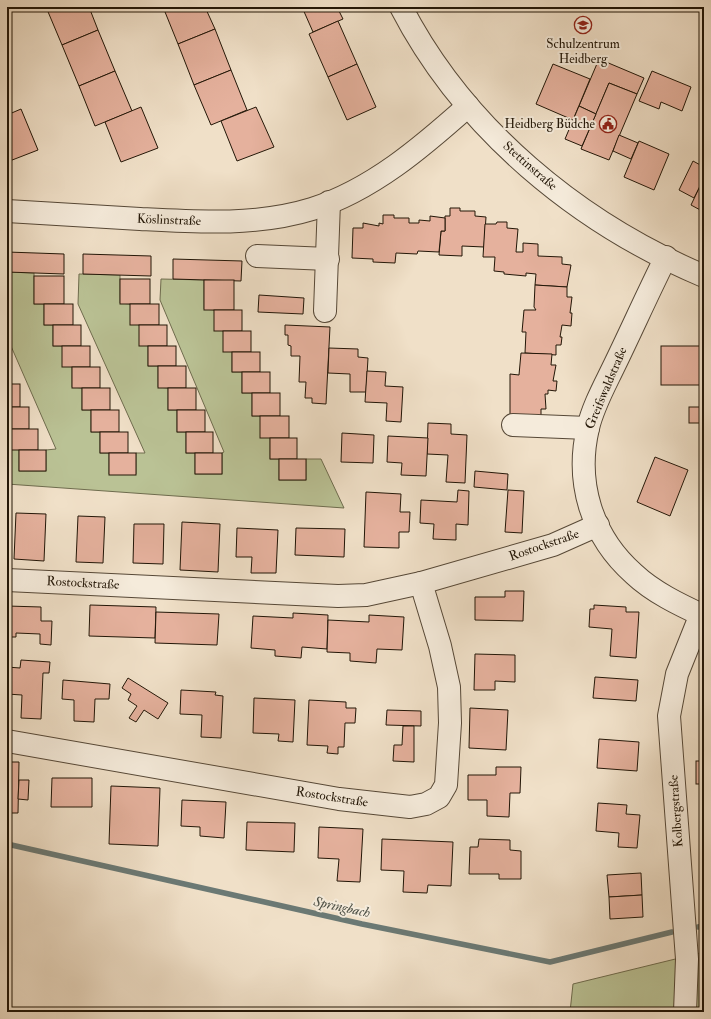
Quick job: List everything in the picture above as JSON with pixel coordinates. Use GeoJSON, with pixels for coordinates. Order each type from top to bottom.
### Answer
{"type":"FeatureCollection","features":[{"type":"Feature","properties":{"kind":"street","name":"Stettinstraße"},"geometry":{"type":"LineString","coordinates":[[401,7],[434,62],[468,106],[519,159],[548,184],[618,232],[666,258],[704,276]]}},
{"type":"Feature","properties":{"kind":"street","name":"Köslinstraße"},"geometry":{"type":"LineString","coordinates":[[7,211],[227,222],[284,216],[329,202],[348,194],[388,171],[435,135],[468,106]]}},
{"type":"Feature","properties":{"kind":"street"},"geometry":{"type":"LineString","coordinates":[[325,311],[329,202]]}},
{"type":"Feature","properties":{"kind":"street"},"geometry":{"type":"LineString","coordinates":[[257,256],[328,259]]}},
{"type":"Feature","properties":{"kind":"street","name":"Greifswaldstraße"},"geometry":{"type":"LineString","coordinates":[[666,258],[599,399],[588,428],[584,452],[585,488],[598,525],[607,544],[620,561],[634,575],[652,588],[702,615]]}},
{"type":"Feature","properties":{"kind":"street"},"geometry":{"type":"LineString","coordinates":[[513,425],[588,428]]}},
{"type":"Feature","properties":{"kind":"street","name":"Rostockstraße"},"geometry":{"type":"LineString","coordinates":[[7,580],[338,596],[366,595],[421,583],[553,545],[598,525]]}},
{"type":"Feature","properties":{"kind":"street","name":"Rostockstraße"},"geometry":{"type":"LineString","coordinates":[[7,741],[339,799],[410,807],[426,804],[439,797],[446,785],[450,723],[449,687],[440,646],[421,583]]}},
{"type":"Feature","properties":{"kind":"street","name":"Kolbergstraße"},"geometry":{"type":"LineString","coordinates":[[685,1012],[686,959],[670,716],[677,674],[702,615]]}},
{"type":"Feature","properties":{"kind":"green space"},"geometry":{"type":"Polygon","coordinates":[[[7,272],[34,273],[34,304],[44,304],[44,325],[53,325],[53,346],[62,346],[72,367],[72,387],[82,388],[82,410],[91,410],[91,432],[100,432],[100,453],[109,453],[109,474],[136,474],[136,453],[145,453],[78,304],[79,274],[120,275],[120,303],[130,304],[148,346],[148,366],[158,366],[158,387],[168,388],[168,410],[177,410],[177,432],[186,432],[186,453],[195,453],[195,474],[222,474],[222,453],[224,452],[160,300],[161,279],[204,280],[204,309],[214,310],[232,352],[232,372],[242,372],[242,393],[252,393],[252,416],[260,416],[270,438],[270,459],[279,459],[279,480],[306,480],[306,459],[321,459],[344,508],[7,484],[7,429],[10,429],[19,450],[19,471],[46,471],[46,450],[56,449],[7,337],[7,272]]]}},
{"type":"Feature","properties":{"kind":"green space"},"geometry":{"type":"Polygon","coordinates":[[[704,952],[704,1012],[570,1012],[573,984],[704,952]]]}},
{"type":"Feature","properties":{"kind":"building"},"geometry":{"type":"Polygon","coordinates":[[[46,7],[89,7],[98,30],[62,45],[46,7]]]}},
{"type":"Feature","properties":{"kind":"building"},"geometry":{"type":"Polygon","coordinates":[[[163,7],[205,7],[215,29],[178,44],[163,7]]]}},
{"type":"Feature","properties":{"kind":"building"},"geometry":{"type":"Polygon","coordinates":[[[302,7],[337,7],[343,19],[313,32],[302,7]]]}},
{"type":"Feature","properties":{"kind":"building"},"geometry":{"type":"Polygon","coordinates":[[[338,21],[357,64],[328,77],[309,34],[338,21]]]}},
{"type":"Feature","properties":{"kind":"building"},"geometry":{"type":"Polygon","coordinates":[[[215,29],[231,70],[194,85],[178,44],[215,29]]]}},
{"type":"Feature","properties":{"kind":"building"},"geometry":{"type":"Polygon","coordinates":[[[98,30],[115,71],[79,86],[62,45],[98,30]]]}},
{"type":"Feature","properties":{"kind":"building"},"geometry":{"type":"Polygon","coordinates":[[[599,59],[644,78],[637,94],[609,83],[596,114],[579,106],[599,59]]]}},
{"type":"Feature","properties":{"kind":"building"},"geometry":{"type":"Polygon","coordinates":[[[357,64],[376,107],[347,120],[328,77],[357,64]]]}},
{"type":"Feature","properties":{"kind":"building"},"geometry":{"type":"Polygon","coordinates":[[[553,64],[590,79],[573,120],[536,104],[553,64]]]}},
{"type":"Feature","properties":{"kind":"building"},"geometry":{"type":"Polygon","coordinates":[[[231,70],[247,110],[211,125],[194,85],[231,70]]]}},
{"type":"Feature","properties":{"kind":"building"},"geometry":{"type":"Polygon","coordinates":[[[115,71],[132,111],[95,126],[79,86],[115,71]]]}},
{"type":"Feature","properties":{"kind":"building"},"geometry":{"type":"Polygon","coordinates":[[[652,71],[691,87],[682,111],[661,102],[659,109],[639,101],[652,71]]]}},
{"type":"Feature","properties":{"kind":"building","name":"Heidberg Büdche"},"geometry":{"type":"Polygon","coordinates":[[[609,83],[637,94],[609,160],[581,149],[609,83]]]}},
{"type":"Feature","properties":{"kind":"building"},"geometry":{"type":"Polygon","coordinates":[[[7,102],[12,113],[7,115],[7,102]]]}},
{"type":"Feature","properties":{"kind":"building"},"geometry":{"type":"Polygon","coordinates":[[[579,106],[596,114],[582,146],[565,139],[579,106]]]}},
{"type":"Feature","properties":{"kind":"building"},"geometry":{"type":"Polygon","coordinates":[[[141,107],[158,148],[121,162],[105,122],[141,107]]]}},
{"type":"Feature","properties":{"kind":"building"},"geometry":{"type":"Polygon","coordinates":[[[256,107],[274,147],[237,161],[221,121],[256,107]]]}},
{"type":"Feature","properties":{"kind":"building"},"geometry":{"type":"Polygon","coordinates":[[[21,109],[38,150],[7,162],[7,115],[21,109]]]}},
{"type":"Feature","properties":{"kind":"building"},"geometry":{"type":"Polygon","coordinates":[[[619,135],[638,143],[631,159],[613,151],[619,135]]]}},
{"type":"Feature","properties":{"kind":"building"},"geometry":{"type":"Polygon","coordinates":[[[639,141],[669,154],[654,190],[624,177],[639,141]]]}},
{"type":"Feature","properties":{"kind":"building"},"geometry":{"type":"Polygon","coordinates":[[[693,161],[704,167],[704,178],[694,198],[679,190],[693,161]]]}},
{"type":"Feature","properties":{"kind":"building"},"geometry":{"type":"Polygon","coordinates":[[[704,178],[704,212],[691,205],[704,178]]]}},
{"type":"Feature","properties":{"kind":"building"},"geometry":{"type":"Polygon","coordinates":[[[450,208],[460,208],[460,211],[475,211],[475,216],[486,217],[484,247],[462,246],[462,256],[439,255],[441,231],[445,231],[445,216],[450,216],[450,208]]]}},
{"type":"Feature","properties":{"kind":"building"},"geometry":{"type":"Polygon","coordinates":[[[383,215],[394,215],[394,218],[409,218],[409,223],[419,223],[419,220],[430,221],[430,216],[445,218],[445,231],[441,231],[439,252],[418,251],[417,254],[396,253],[395,263],[373,262],[373,259],[352,258],[353,228],[363,228],[363,223],[379,226],[379,223],[383,224],[383,215]]]}},
{"type":"Feature","properties":{"kind":"building"},"geometry":{"type":"Polygon","coordinates":[[[497,222],[507,222],[507,228],[518,229],[516,252],[523,252],[523,243],[538,244],[538,256],[562,257],[562,264],[571,265],[567,287],[535,285],[536,274],[526,273],[526,276],[504,274],[504,272],[494,271],[495,257],[483,257],[485,224],[496,224],[497,222]]]}},
{"type":"Feature","properties":{"kind":"building"},"geometry":{"type":"Polygon","coordinates":[[[7,252],[64,254],[64,274],[7,272],[7,252]]]}},
{"type":"Feature","properties":{"kind":"building"},"geometry":{"type":"Polygon","coordinates":[[[83,254],[151,256],[151,276],[83,274],[83,254]]]}},
{"type":"Feature","properties":{"kind":"building"},"geometry":{"type":"Polygon","coordinates":[[[173,259],[242,261],[241,281],[173,279],[173,259]]]}},
{"type":"Feature","properties":{"kind":"building"},"geometry":{"type":"Polygon","coordinates":[[[34,276],[64,276],[64,304],[34,304],[34,276]]]}},
{"type":"Feature","properties":{"kind":"building"},"geometry":{"type":"Polygon","coordinates":[[[120,279],[150,279],[150,304],[120,304],[120,279]]]}},
{"type":"Feature","properties":{"kind":"building"},"geometry":{"type":"Polygon","coordinates":[[[204,280],[234,280],[234,310],[204,310],[204,280]]]}},
{"type":"Feature","properties":{"kind":"building"},"geometry":{"type":"Polygon","coordinates":[[[535,285],[567,287],[567,297],[572,297],[570,313],[572,313],[571,326],[562,325],[560,337],[562,337],[561,345],[556,345],[556,355],[525,353],[526,332],[522,332],[524,310],[536,310],[534,307],[535,285]]]}},
{"type":"Feature","properties":{"kind":"building"},"geometry":{"type":"Polygon","coordinates":[[[259,295],[304,298],[303,314],[258,312],[259,295]]]}},
{"type":"Feature","properties":{"kind":"building"},"geometry":{"type":"Polygon","coordinates":[[[44,304],[73,304],[73,325],[44,325],[44,304]]]}},
{"type":"Feature","properties":{"kind":"building"},"geometry":{"type":"Polygon","coordinates":[[[130,304],[159,304],[159,325],[130,325],[130,304]]]}},
{"type":"Feature","properties":{"kind":"building"},"geometry":{"type":"Polygon","coordinates":[[[214,310],[242,310],[242,331],[214,331],[214,310]]]}},
{"type":"Feature","properties":{"kind":"building"},"geometry":{"type":"Polygon","coordinates":[[[53,325],[81,325],[81,346],[53,346],[53,325]]]}},
{"type":"Feature","properties":{"kind":"building"},"geometry":{"type":"Polygon","coordinates":[[[139,325],[167,325],[167,346],[139,346],[139,325]]]}},
{"type":"Feature","properties":{"kind":"building"},"geometry":{"type":"Polygon","coordinates":[[[285,325],[330,327],[326,404],[312,403],[312,398],[305,398],[306,382],[299,382],[300,356],[291,356],[291,346],[288,345],[288,335],[285,335],[285,325]]]}},
{"type":"Feature","properties":{"kind":"building"},"geometry":{"type":"Polygon","coordinates":[[[223,331],[251,331],[251,352],[223,352],[223,331]]]}},
{"type":"Feature","properties":{"kind":"building"},"geometry":{"type":"Polygon","coordinates":[[[62,346],[90,346],[90,367],[62,367],[62,346]]]}},
{"type":"Feature","properties":{"kind":"building"},"geometry":{"type":"Polygon","coordinates":[[[148,346],[176,346],[176,366],[148,366],[148,346]]]}},
{"type":"Feature","properties":{"kind":"building"},"geometry":{"type":"Polygon","coordinates":[[[661,346],[704,346],[704,385],[661,385],[661,346]]]}},
{"type":"Feature","properties":{"kind":"building"},"geometry":{"type":"Polygon","coordinates":[[[329,348],[358,349],[358,357],[368,358],[366,392],[350,392],[350,374],[328,373],[329,348]]]}},
{"type":"Feature","properties":{"kind":"building"},"geometry":{"type":"Polygon","coordinates":[[[232,352],[260,352],[260,372],[232,372],[232,352]]]}},
{"type":"Feature","properties":{"kind":"building"},"geometry":{"type":"Polygon","coordinates":[[[521,353],[552,354],[551,365],[556,365],[553,381],[557,381],[556,391],[548,390],[548,394],[545,394],[546,409],[541,409],[541,420],[510,418],[510,374],[519,375],[521,353]]]}},
{"type":"Feature","properties":{"kind":"building"},"geometry":{"type":"Polygon","coordinates":[[[7,363],[10,363],[10,384],[7,384],[7,363]]]}},
{"type":"Feature","properties":{"kind":"building"},"geometry":{"type":"Polygon","coordinates":[[[158,366],[186,366],[186,388],[158,388],[158,366]]]}},
{"type":"Feature","properties":{"kind":"building"},"geometry":{"type":"Polygon","coordinates":[[[72,367],[100,367],[100,388],[72,388],[72,367]]]}},
{"type":"Feature","properties":{"kind":"building"},"geometry":{"type":"Polygon","coordinates":[[[367,371],[386,372],[385,386],[403,387],[401,422],[386,421],[387,403],[365,402],[367,371]]]}},
{"type":"Feature","properties":{"kind":"building"},"geometry":{"type":"Polygon","coordinates":[[[242,372],[270,372],[270,393],[242,393],[242,372]]]}},
{"type":"Feature","properties":{"kind":"building"},"geometry":{"type":"Polygon","coordinates":[[[7,384],[20,384],[20,407],[7,407],[7,384]]]}},
{"type":"Feature","properties":{"kind":"building"},"geometry":{"type":"Polygon","coordinates":[[[82,388],[110,388],[110,410],[82,410],[82,388]]]}},
{"type":"Feature","properties":{"kind":"building"},"geometry":{"type":"Polygon","coordinates":[[[168,388],[196,388],[196,410],[168,410],[168,388]]]}},
{"type":"Feature","properties":{"kind":"building"},"geometry":{"type":"Polygon","coordinates":[[[252,393],[280,393],[280,416],[252,416],[252,393]]]}},
{"type":"Feature","properties":{"kind":"building"},"geometry":{"type":"Polygon","coordinates":[[[7,407],[29,407],[29,429],[7,429],[7,407]]]}},
{"type":"Feature","properties":{"kind":"building"},"geometry":{"type":"Polygon","coordinates":[[[689,407],[704,407],[704,423],[689,423],[689,407]]]}},
{"type":"Feature","properties":{"kind":"building"},"geometry":{"type":"Polygon","coordinates":[[[91,410],[119,410],[119,432],[91,432],[91,410]]]}},
{"type":"Feature","properties":{"kind":"building"},"geometry":{"type":"Polygon","coordinates":[[[177,410],[205,410],[205,432],[177,432],[177,410]]]}},
{"type":"Feature","properties":{"kind":"building"},"geometry":{"type":"Polygon","coordinates":[[[260,416],[289,416],[289,438],[260,438],[260,416]]]}},
{"type":"Feature","properties":{"kind":"building"},"geometry":{"type":"Polygon","coordinates":[[[428,423],[451,424],[451,434],[467,435],[465,483],[446,482],[448,455],[427,454],[428,423]]]}},
{"type":"Feature","properties":{"kind":"building"},"geometry":{"type":"Polygon","coordinates":[[[10,429],[38,429],[38,450],[10,450],[10,429]]]}},
{"type":"Feature","properties":{"kind":"building"},"geometry":{"type":"Polygon","coordinates":[[[100,432],[128,432],[128,453],[100,453],[100,432]]]}},
{"type":"Feature","properties":{"kind":"building"},"geometry":{"type":"Polygon","coordinates":[[[186,432],[213,432],[213,453],[186,453],[186,432]]]}},
{"type":"Feature","properties":{"kind":"building"},"geometry":{"type":"Polygon","coordinates":[[[342,433],[374,435],[373,463],[341,462],[342,433]]]}},
{"type":"Feature","properties":{"kind":"building"},"geometry":{"type":"Polygon","coordinates":[[[388,436],[428,438],[426,476],[401,475],[402,463],[387,462],[388,436]]]}},
{"type":"Feature","properties":{"kind":"building"},"geometry":{"type":"Polygon","coordinates":[[[270,438],[297,438],[297,459],[270,459],[270,438]]]}},
{"type":"Feature","properties":{"kind":"building"},"geometry":{"type":"Polygon","coordinates":[[[19,450],[46,450],[46,471],[19,471],[19,450]]]}},
{"type":"Feature","properties":{"kind":"building"},"geometry":{"type":"Polygon","coordinates":[[[109,453],[136,453],[136,475],[109,475],[109,453]]]}},
{"type":"Feature","properties":{"kind":"building"},"geometry":{"type":"Polygon","coordinates":[[[195,453],[222,453],[222,474],[195,474],[195,453]]]}},
{"type":"Feature","properties":{"kind":"building"},"geometry":{"type":"Polygon","coordinates":[[[655,457],[688,470],[670,516],[637,502],[655,457]]]}},
{"type":"Feature","properties":{"kind":"building"},"geometry":{"type":"Polygon","coordinates":[[[279,459],[306,459],[306,480],[279,480],[279,459]]]}},
{"type":"Feature","properties":{"kind":"building"},"geometry":{"type":"Polygon","coordinates":[[[475,471],[508,474],[507,490],[474,487],[475,471]]]}},
{"type":"Feature","properties":{"kind":"building"},"geometry":{"type":"Polygon","coordinates":[[[458,490],[469,491],[468,525],[456,524],[456,540],[433,539],[434,524],[420,523],[421,500],[457,502],[458,490]]]}},
{"type":"Feature","properties":{"kind":"building"},"geometry":{"type":"Polygon","coordinates":[[[508,490],[524,491],[522,533],[505,532],[508,490]]]}},
{"type":"Feature","properties":{"kind":"building"},"geometry":{"type":"Polygon","coordinates":[[[366,492],[401,494],[400,512],[410,512],[409,532],[399,532],[399,548],[364,547],[366,492]]]}},
{"type":"Feature","properties":{"kind":"building"},"geometry":{"type":"Polygon","coordinates":[[[16,513],[46,514],[44,561],[14,559],[16,513]]]}},
{"type":"Feature","properties":{"kind":"building"},"geometry":{"type":"Polygon","coordinates":[[[78,516],[105,517],[103,563],[76,562],[78,516]]]}},
{"type":"Feature","properties":{"kind":"building"},"geometry":{"type":"Polygon","coordinates":[[[182,522],[220,524],[218,572],[180,570],[182,522]]]}},
{"type":"Feature","properties":{"kind":"building"},"geometry":{"type":"Polygon","coordinates":[[[134,524],[164,524],[163,564],[133,563],[134,524]]]}},
{"type":"Feature","properties":{"kind":"building"},"geometry":{"type":"Polygon","coordinates":[[[237,528],[278,530],[276,573],[251,573],[252,557],[236,557],[237,528]]]}},
{"type":"Feature","properties":{"kind":"building"},"geometry":{"type":"Polygon","coordinates":[[[296,528],[345,529],[344,557],[295,555],[296,528]]]}},
{"type":"Feature","properties":{"kind":"building"},"geometry":{"type":"Polygon","coordinates":[[[505,591],[524,591],[523,621],[475,620],[475,597],[505,597],[505,591]]]}},
{"type":"Feature","properties":{"kind":"building"},"geometry":{"type":"Polygon","coordinates":[[[90,605],[156,607],[155,638],[89,636],[90,605]]]}},
{"type":"Feature","properties":{"kind":"building"},"geometry":{"type":"Polygon","coordinates":[[[594,605],[626,607],[626,612],[639,612],[636,658],[610,656],[612,629],[589,627],[590,609],[594,609],[594,605]]]}},
{"type":"Feature","properties":{"kind":"building"},"geometry":{"type":"Polygon","coordinates":[[[7,606],[41,607],[41,621],[52,621],[51,645],[40,644],[40,634],[16,633],[16,637],[7,637],[7,606]]]}},
{"type":"Feature","properties":{"kind":"building"},"geometry":{"type":"Polygon","coordinates":[[[156,612],[219,614],[217,645],[155,643],[156,612]]]}},
{"type":"Feature","properties":{"kind":"building"},"geometry":{"type":"Polygon","coordinates":[[[293,613],[328,615],[327,649],[302,647],[301,658],[275,656],[275,650],[251,648],[253,616],[293,618],[293,613]]]}},
{"type":"Feature","properties":{"kind":"building"},"geometry":{"type":"Polygon","coordinates":[[[369,615],[404,617],[402,650],[377,649],[376,663],[350,661],[350,653],[327,652],[328,620],[369,622],[369,615]]]}},
{"type":"Feature","properties":{"kind":"building"},"geometry":{"type":"Polygon","coordinates":[[[475,654],[515,655],[515,682],[495,681],[495,690],[474,690],[475,654]]]}},
{"type":"Feature","properties":{"kind":"building"},"geometry":{"type":"Polygon","coordinates":[[[21,660],[50,662],[49,673],[43,673],[41,719],[21,718],[22,695],[7,694],[7,667],[20,668],[21,660]]]}},
{"type":"Feature","properties":{"kind":"building"},"geometry":{"type":"Polygon","coordinates":[[[595,677],[638,680],[636,701],[593,698],[595,677]]]}},
{"type":"Feature","properties":{"kind":"building"},"geometry":{"type":"Polygon","coordinates":[[[128,678],[168,703],[158,719],[144,710],[136,722],[129,718],[137,706],[128,700],[131,694],[122,688],[128,678]]]}},
{"type":"Feature","properties":{"kind":"building"},"geometry":{"type":"Polygon","coordinates":[[[63,680],[110,684],[109,699],[95,699],[94,722],[74,721],[74,700],[62,699],[63,680]]]}},
{"type":"Feature","properties":{"kind":"building"},"geometry":{"type":"Polygon","coordinates":[[[181,690],[216,692],[215,695],[223,696],[221,738],[201,737],[202,715],[180,714],[181,690]]]}},
{"type":"Feature","properties":{"kind":"building"},"geometry":{"type":"Polygon","coordinates":[[[254,698],[295,700],[293,742],[278,741],[279,734],[253,733],[254,698]]]}},
{"type":"Feature","properties":{"kind":"building"},"geometry":{"type":"Polygon","coordinates":[[[309,700],[346,702],[346,708],[356,708],[355,723],[345,723],[344,747],[338,747],[338,754],[327,753],[328,746],[307,745],[309,700]]]}},
{"type":"Feature","properties":{"kind":"building"},"geometry":{"type":"Polygon","coordinates":[[[470,708],[508,710],[506,750],[469,748],[470,708]]]}},
{"type":"Feature","properties":{"kind":"building"},"geometry":{"type":"Polygon","coordinates":[[[387,710],[421,711],[421,726],[386,725],[387,710]]]}},
{"type":"Feature","properties":{"kind":"building"},"geometry":{"type":"Polygon","coordinates":[[[403,726],[414,726],[414,762],[393,761],[394,745],[402,745],[403,726]]]}},
{"type":"Feature","properties":{"kind":"building"},"geometry":{"type":"Polygon","coordinates":[[[599,739],[639,742],[637,771],[597,768],[599,739]]]}},
{"type":"Feature","properties":{"kind":"building"},"geometry":{"type":"Polygon","coordinates":[[[696,761],[704,761],[704,784],[696,784],[696,761]]]}},
{"type":"Feature","properties":{"kind":"building"},"geometry":{"type":"Polygon","coordinates":[[[7,762],[19,762],[18,813],[7,813],[7,762]]]}},
{"type":"Feature","properties":{"kind":"building"},"geometry":{"type":"Polygon","coordinates":[[[496,767],[521,767],[520,793],[510,793],[509,817],[487,816],[487,800],[468,800],[468,775],[496,775],[496,767]]]}},
{"type":"Feature","properties":{"kind":"building"},"geometry":{"type":"Polygon","coordinates":[[[52,778],[92,778],[92,807],[51,807],[52,778]]]}},
{"type":"Feature","properties":{"kind":"building"},"geometry":{"type":"Polygon","coordinates":[[[19,780],[29,780],[28,800],[18,799],[19,780]]]}},
{"type":"Feature","properties":{"kind":"building"},"geometry":{"type":"Polygon","coordinates":[[[111,786],[160,788],[158,846],[109,844],[111,786]]]}},
{"type":"Feature","properties":{"kind":"building"},"geometry":{"type":"Polygon","coordinates":[[[182,800],[226,802],[224,838],[200,836],[200,827],[181,826],[182,800]]]}},
{"type":"Feature","properties":{"kind":"building"},"geometry":{"type":"Polygon","coordinates":[[[598,803],[627,805],[626,814],[640,815],[637,848],[618,847],[619,833],[596,831],[598,803]]]}},
{"type":"Feature","properties":{"kind":"building"},"geometry":{"type":"Polygon","coordinates":[[[247,822],[295,823],[294,852],[246,850],[247,822]]]}},
{"type":"Feature","properties":{"kind":"building"},"geometry":{"type":"Polygon","coordinates":[[[319,827],[363,829],[360,882],[337,881],[339,859],[318,858],[319,827]]]}},
{"type":"Feature","properties":{"kind":"building"},"geometry":{"type":"Polygon","coordinates":[[[382,839],[453,842],[451,886],[428,885],[427,893],[403,892],[404,871],[381,870],[382,839]]]}},
{"type":"Feature","properties":{"kind":"building"},"geometry":{"type":"Polygon","coordinates":[[[479,839],[510,840],[510,850],[521,851],[521,879],[499,879],[499,874],[469,874],[470,847],[478,847],[479,839]]]}},
{"type":"Feature","properties":{"kind":"building"},"geometry":{"type":"Polygon","coordinates":[[[641,873],[642,895],[609,897],[607,875],[641,873]]]}},
{"type":"Feature","properties":{"kind":"building"},"geometry":{"type":"Polygon","coordinates":[[[642,895],[643,917],[610,919],[609,897],[642,895]]]}},
{"type":"Feature","properties":{"kind":"waterway","name":"Springbach"},"geometry":{"type":"LineString","coordinates":[[7,844],[362,924],[550,962],[672,932]]}},
{"type":"Feature","properties":{"kind":"waterway","name":"Springbach"},"geometry":{"type":"LineString","coordinates":[[698,927],[704,926]]}},
{"type":"Feature","properties":{"kind":"place","name":"Schulzentrum Heidberg"},"geometry":{"type":"Point","coordinates":[583,25]}},
{"type":"Feature","properties":{"kind":"place","name":"Heidberg Büdche"},"geometry":{"type":"Point","coordinates":[608,124]}}]}
